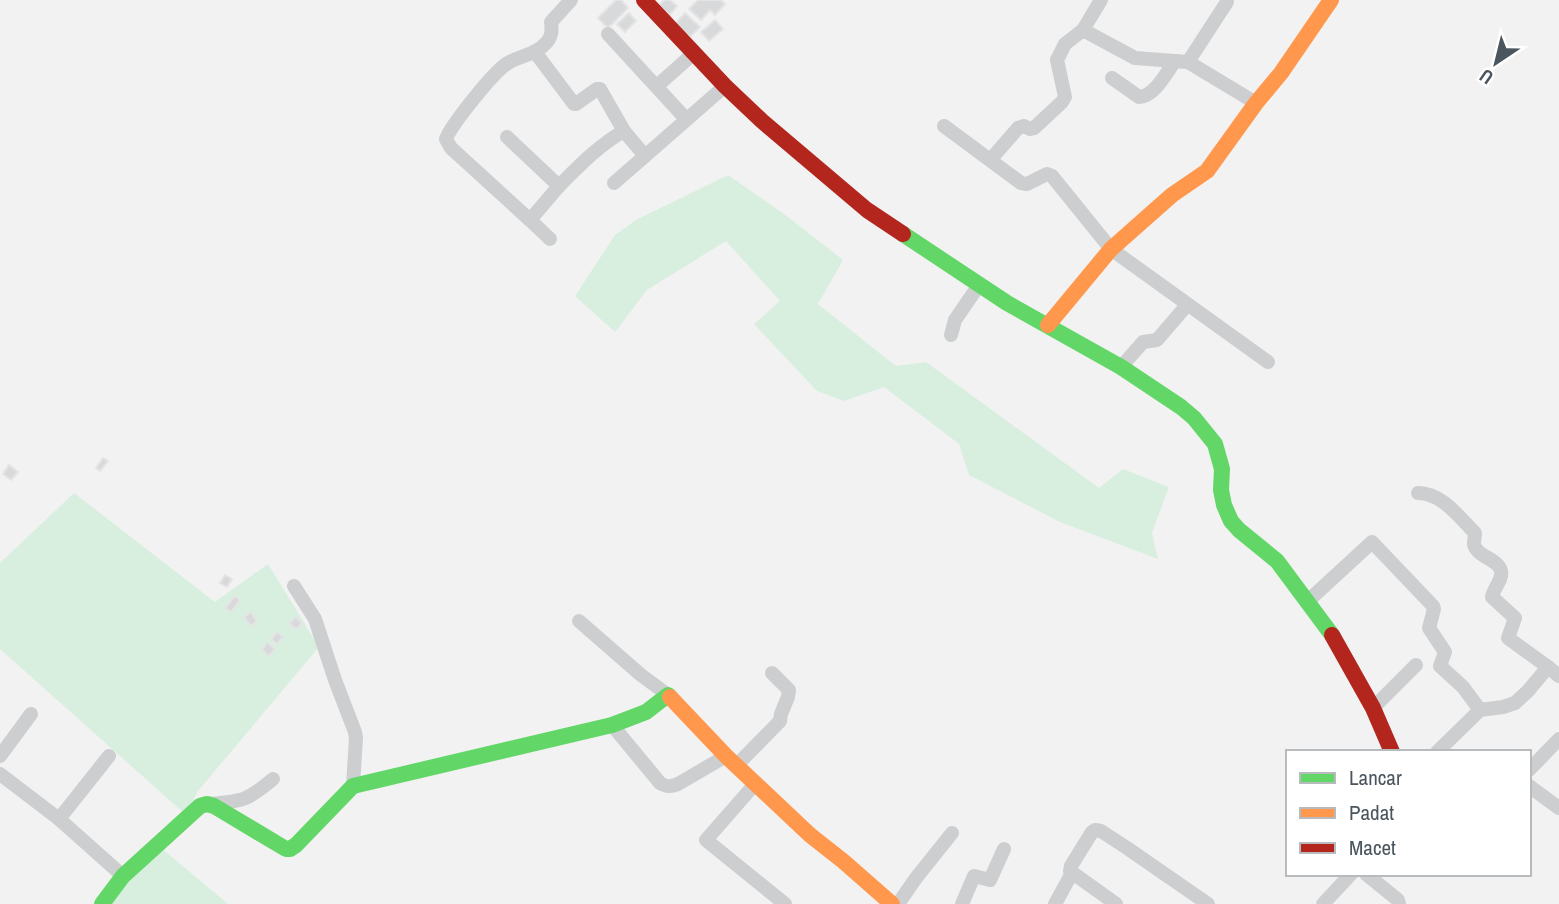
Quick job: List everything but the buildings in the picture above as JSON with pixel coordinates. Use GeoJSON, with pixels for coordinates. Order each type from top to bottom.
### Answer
{"type":"FeatureCollection","features":[{"type":"Feature","properties":{"kind":"street"},"geometry":{"type":"LineString","coordinates":[[550,239],[451,148],[446,139],[453,126],[497,72],[508,63],[535,52],[547,42],[552,32],[551,22],[571,0]]}},
{"type":"Feature","properties":{"kind":"street"},"geometry":{"type":"LineString","coordinates":[[644,0],[725,86],[795,151],[867,210],[1007,303],[1121,368],[1195,418],[1215,444],[1222,469],[1221,490],[1224,505],[1231,521],[1277,561],[1310,603],[1337,642],[1373,708],[1391,750]]}},
{"type":"Feature","properties":{"kind":"street"},"geometry":{"type":"LineString","coordinates":[[991,159],[1018,128],[1034,128],[1062,102],[1065,97],[1057,60],[1065,44],[1083,30],[1101,0]]}},
{"type":"Feature","properties":{"kind":"street"},"geometry":{"type":"LineString","coordinates":[[1048,325],[1111,249],[1172,195],[1207,171],[1256,103],[1281,74],[1331,0]]}},
{"type":"Feature","properties":{"kind":"street"},"geometry":{"type":"LineString","coordinates":[[1112,78],[1139,97],[1152,92],[1181,62],[1227,2]]}},
{"type":"Feature","properties":{"kind":"street"},"geometry":{"type":"LineString","coordinates":[[1083,30],[1135,58],[1181,62],[1256,103]]}},
{"type":"Feature","properties":{"kind":"street"},"geometry":{"type":"LineString","coordinates":[[608,34],[687,119]]}},
{"type":"Feature","properties":{"kind":"street"},"geometry":{"type":"LineString","coordinates":[[535,52],[574,103],[600,89],[624,131],[645,156]]}},
{"type":"Feature","properties":{"kind":"street"},"geometry":{"type":"LineString","coordinates":[[657,86],[694,53]]}},
{"type":"Feature","properties":{"kind":"street"},"geometry":{"type":"LineString","coordinates":[[614,183],[725,86]]}},
{"type":"Feature","properties":{"kind":"street"},"geometry":{"type":"LineString","coordinates":[[944,126],[1025,184],[1046,174],[1052,176],[1111,249],[1268,362]]}},
{"type":"Feature","properties":{"kind":"street"},"geometry":{"type":"LineString","coordinates":[[530,220],[559,186],[610,139],[624,131]]}},
{"type":"Feature","properties":{"kind":"street"},"geometry":{"type":"LineString","coordinates":[[507,137],[559,186]]}},
{"type":"Feature","properties":{"kind":"street"},"geometry":{"type":"LineString","coordinates":[[951,335],[955,320],[979,285]]}},
{"type":"Feature","properties":{"kind":"street"},"geometry":{"type":"LineString","coordinates":[[1121,368],[1143,342],[1157,340],[1187,305]]}},
{"type":"Feature","properties":{"kind":"street"},"geometry":{"type":"LineString","coordinates":[[1418,493],[1433,495],[1439,499],[1475,533],[1476,548],[1501,570],[1501,578],[1491,593],[1515,618],[1508,638],[1553,671],[1515,703],[1480,709],[1439,750]]}},
{"type":"Feature","properties":{"kind":"street"},"geometry":{"type":"LineString","coordinates":[[1310,603],[1372,542],[1433,606],[1429,628],[1445,651],[1440,666],[1463,687],[1480,709]]}},
{"type":"Feature","properties":{"kind":"street"},"geometry":{"type":"LineString","coordinates":[[294,586],[315,619],[355,732],[353,786]]}},
{"type":"Feature","properties":{"kind":"street"},"geometry":{"type":"LineString","coordinates":[[579,621],[668,695],[755,784],[810,835],[843,860],[892,904]]}},
{"type":"Feature","properties":{"kind":"street"},"geometry":{"type":"LineString","coordinates":[[1373,708],[1416,665]]}},
{"type":"Feature","properties":{"kind":"street"},"geometry":{"type":"LineString","coordinates":[[612,725],[660,783],[672,787],[731,761],[780,721],[789,690],[772,673]]}},
{"type":"Feature","properties":{"kind":"street"},"geometry":{"type":"LineString","coordinates":[[207,804],[289,849],[353,786],[612,725],[646,712],[668,695]]}},
{"type":"Feature","properties":{"kind":"street"},"geometry":{"type":"LineString","coordinates":[[0,756],[31,714]]}},
{"type":"Feature","properties":{"kind":"street"},"geometry":{"type":"LineString","coordinates":[[1531,768],[1559,739]]}},
{"type":"Feature","properties":{"kind":"street"},"geometry":{"type":"LineString","coordinates":[[58,820],[109,756]]}},
{"type":"Feature","properties":{"kind":"street"},"geometry":{"type":"LineString","coordinates":[[0,774],[123,876]]}},
{"type":"Feature","properties":{"kind":"street"},"geometry":{"type":"LineString","coordinates":[[102,904],[123,876],[200,806],[240,801],[253,795],[273,779]]}},
{"type":"Feature","properties":{"kind":"street"},"geometry":{"type":"LineString","coordinates":[[755,784],[706,840],[785,904]]}},
{"type":"Feature","properties":{"kind":"street"},"geometry":{"type":"LineString","coordinates":[[1531,787],[1559,808]]}},
{"type":"Feature","properties":{"kind":"street"},"geometry":{"type":"LineString","coordinates":[[1116,904],[1069,869],[1092,832],[1098,830],[1209,904]]}},
{"type":"Feature","properties":{"kind":"street"},"geometry":{"type":"LineString","coordinates":[[898,904],[952,833]]}},
{"type":"Feature","properties":{"kind":"street"},"geometry":{"type":"LineString","coordinates":[[962,904],[974,876],[990,880],[1004,849]]}},
{"type":"Feature","properties":{"kind":"street"},"geometry":{"type":"LineString","coordinates":[[1055,904],[1072,873]]}},
{"type":"Feature","properties":{"kind":"street"},"geometry":{"type":"LineString","coordinates":[[1323,904],[1349,876]]}},
{"type":"Feature","properties":{"kind":"street"},"geometry":{"type":"LineString","coordinates":[[1368,876],[1398,900],[1399,904]]}},
{"type":"Feature","properties":{"kind":"green space"},"geometry":{"type":"Polygon","coordinates":[[[728,175],[843,260],[818,304],[896,366],[926,362],[1099,488],[1123,469],[1169,487],[1152,533],[1158,559],[1060,522],[969,475],[959,444],[884,387],[844,401],[817,391],[754,324],[780,301],[726,241],[647,290],[615,332],[575,296],[615,235],[636,220],[728,175]]]}},
{"type":"Feature","properties":{"kind":"green space"},"geometry":{"type":"Polygon","coordinates":[[[74,493],[215,602],[268,564],[319,647],[198,791],[185,814],[0,649],[0,563],[74,493]]]}},
{"type":"Feature","properties":{"kind":"green space"},"geometry":{"type":"Polygon","coordinates":[[[160,847],[228,904],[108,904],[160,847]]]}},
{"type":"Feature","properties":{"kind":"traffic: fast"},"geometry":{"type":"LineString","coordinates":[[903,234],[1007,303],[1121,367],[1194,418],[1215,444],[1222,469],[1221,490],[1224,505],[1231,521],[1277,561],[1332,635]]}},
{"type":"Feature","properties":{"kind":"traffic: fast"},"geometry":{"type":"LineString","coordinates":[[102,904],[123,876],[200,806],[214,806],[290,849],[353,786],[612,725],[646,712],[668,695],[670,697]]}},
{"type":"Feature","properties":{"kind":"traffic: slow"},"geometry":{"type":"LineString","coordinates":[[1048,325],[1111,249],[1172,195],[1207,171],[1281,73],[1331,0]]}},
{"type":"Feature","properties":{"kind":"traffic: slow"},"geometry":{"type":"LineString","coordinates":[[670,697],[726,756],[810,835],[892,904]]}},
{"type":"Feature","properties":{"kind":"traffic: jam"},"geometry":{"type":"LineString","coordinates":[[644,0],[762,121],[867,210],[903,234]]}},
{"type":"Feature","properties":{"kind":"traffic: jam"},"geometry":{"type":"LineString","coordinates":[[1332,635],[1373,708],[1391,750]]}}]}
